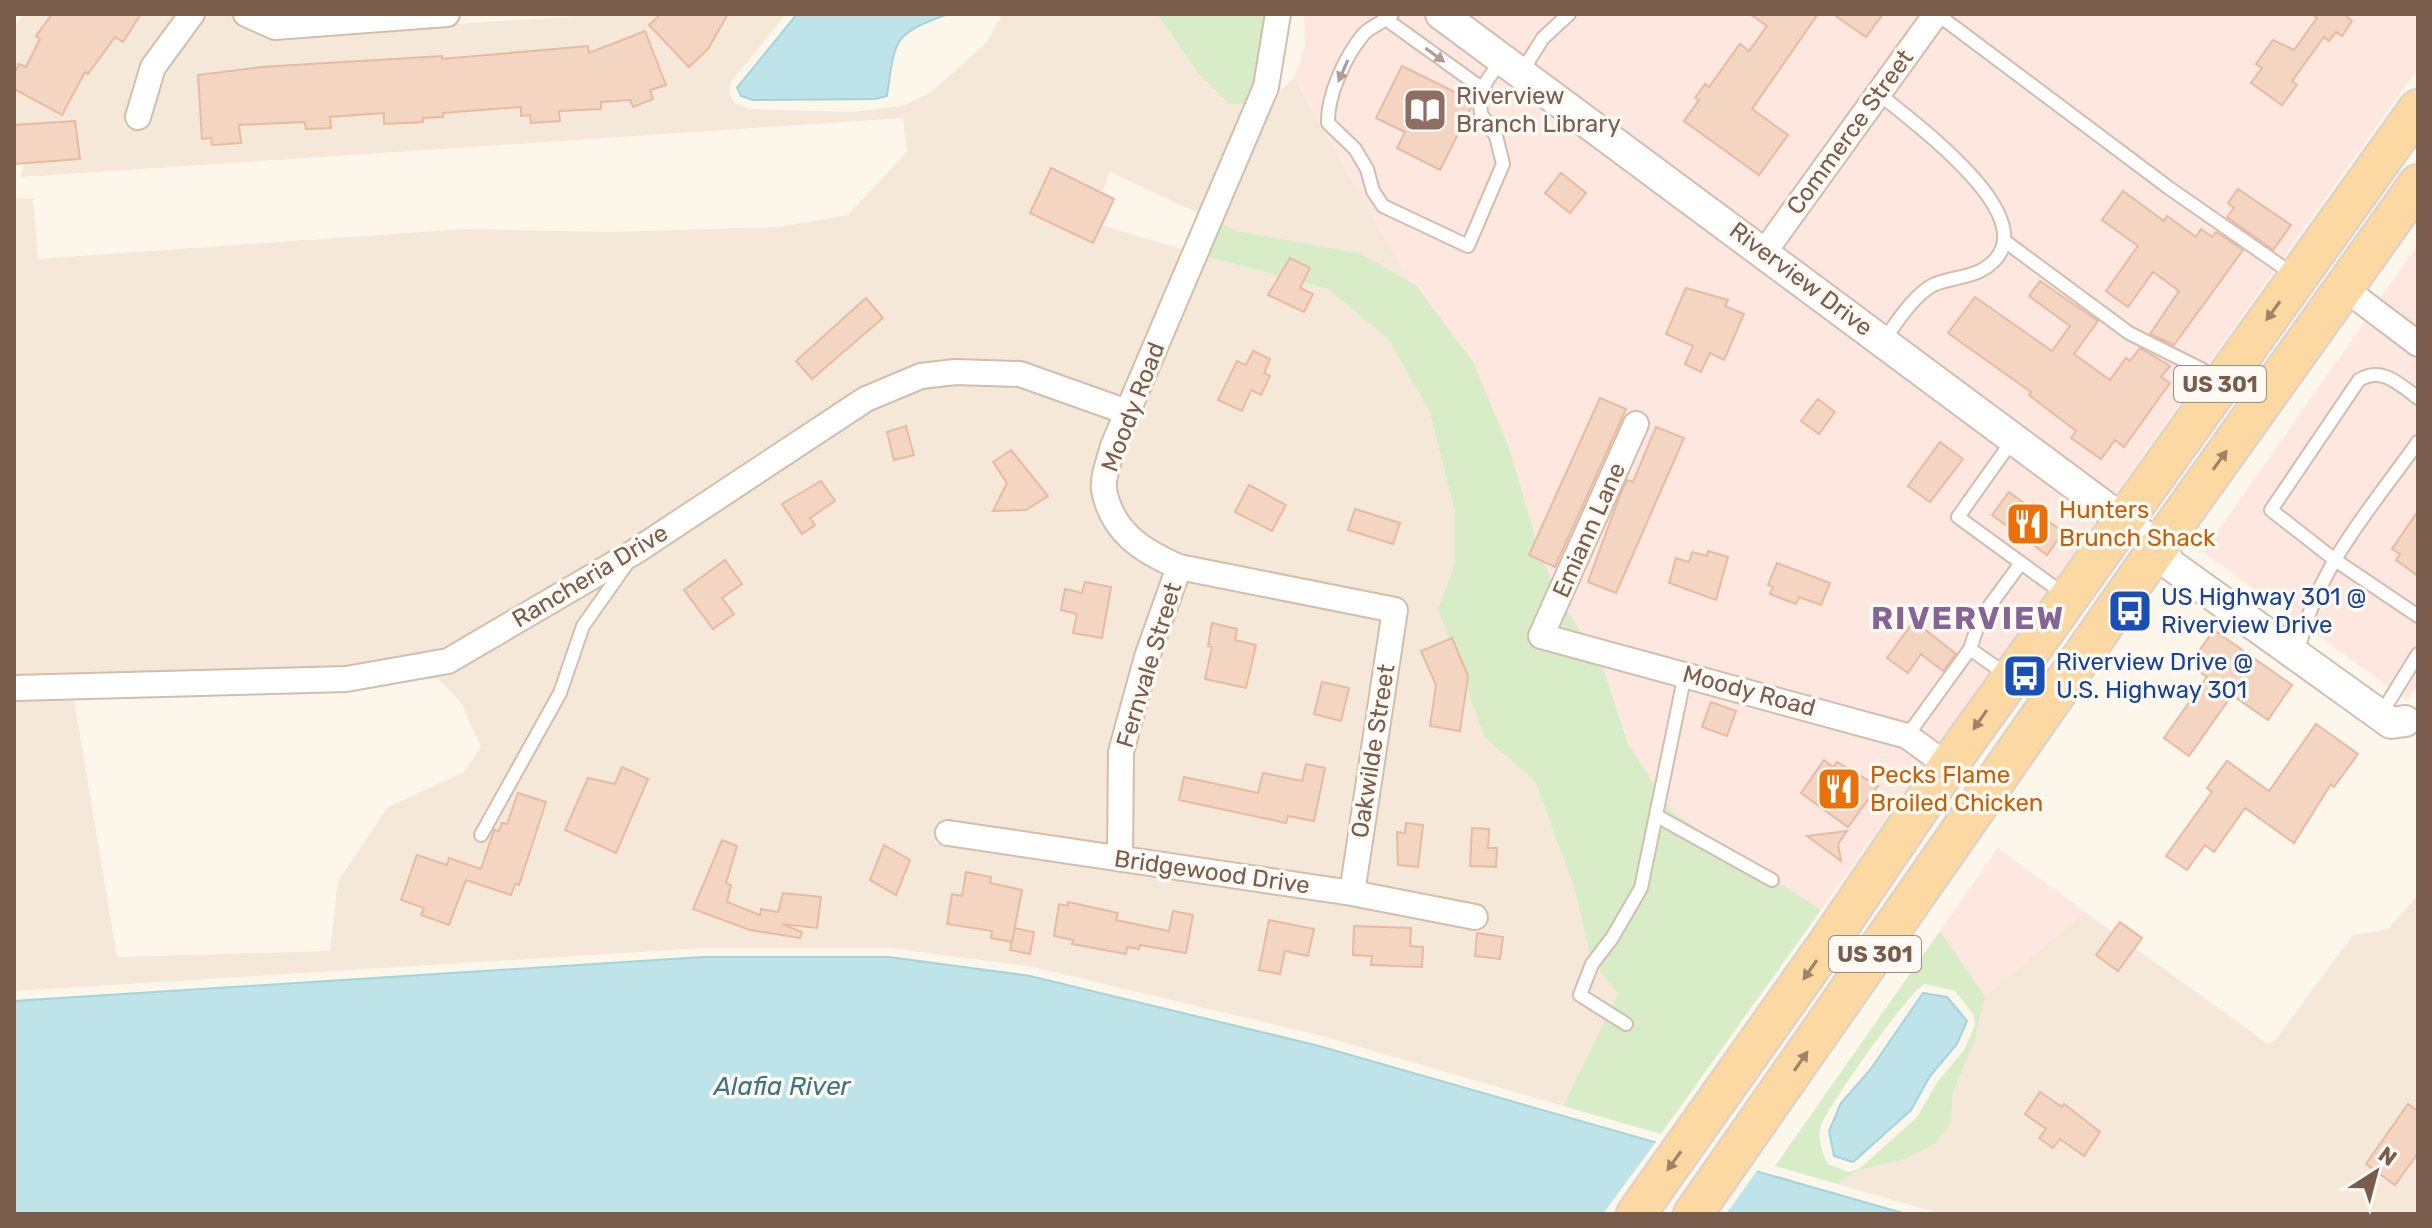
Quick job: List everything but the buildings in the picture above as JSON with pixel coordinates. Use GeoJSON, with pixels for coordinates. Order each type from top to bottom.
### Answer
{"type":"FeatureCollection","features":[{"type":"Feature","properties":{"kind":"main road","name":"US 301"},"geometry":{"type":"LineString","coordinates":[[1636,1214],[2010,678],[2418,109]]}},
{"type":"Feature","properties":{"kind":"main road"},"geometry":{"type":"LineString","coordinates":[[2354,274],[2380,204],[2418,150]]}},
{"type":"Feature","properties":{"kind":"main road","name":"US 301"},"geometry":{"type":"LineString","coordinates":[[1693,1214],[2159,547],[2418,184]]}},
{"type":"Feature","properties":{"kind":"main road"},"geometry":{"type":"LineString","coordinates":[[1878,949],[1887,899],[1954,803],[1948,766]]}},
{"type":"Feature","properties":{"kind":"street"},"geometry":{"type":"LineString","coordinates":[[138,117],[153,67],[192,14]]}},
{"type":"Feature","properties":{"kind":"street"},"geometry":{"type":"LineString","coordinates":[[246,14],[275,27],[447,14]]}},
{"type":"Feature","properties":{"kind":"street","name":"Moody Road"},"geometry":{"type":"LineString","coordinates":[[1278,14],[1266,87],[1113,446],[1104,487],[1120,531],[1149,554],[1179,567],[1395,610]]}},
{"type":"Feature","properties":{"kind":"street","name":"Commerce Street"},"geometry":{"type":"LineString","coordinates":[[1765,251],[1936,14]]}},
{"type":"Feature","properties":{"kind":"street","name":"Riverview Drive"},"geometry":{"type":"LineString","coordinates":[[1451,17],[1512,66],[1765,251],[2159,547],[2171,565],[2391,723],[2404,718]]}},
{"type":"Feature","properties":{"kind":"street"},"geometry":{"type":"LineString","coordinates":[[2354,274],[2418,344]]}},
{"type":"Feature","properties":{"kind":"street","name":"Rancheria Drive"},"geometry":{"type":"LineString","coordinates":[[14,688],[346,679],[448,661],[636,551],[866,399],[921,376],[955,372],[1020,374],[1127,412]]}},
{"type":"Feature","properties":{"kind":"street","name":"Emiann Lane"},"geometry":{"type":"LineString","coordinates":[[1541,636],[1636,424]]}},
{"type":"Feature","properties":{"kind":"street","name":"Riverview Drive"},"geometry":{"type":"LineString","coordinates":[[2159,547],[2182,551],[2404,718]]}},
{"type":"Feature","properties":{"kind":"street","name":"Fernvale Street"},"geometry":{"type":"LineString","coordinates":[[1120,859],[1121,752],[1147,657],[1179,567]]}},
{"type":"Feature","properties":{"kind":"street","name":"Oakwilde Street"},"geometry":{"type":"LineString","coordinates":[[1352,893],[1395,610]]}},
{"type":"Feature","properties":{"kind":"street","name":"Moody Road"},"geometry":{"type":"LineString","coordinates":[[1541,636],[1907,736],[1948,766]]}},
{"type":"Feature","properties":{"kind":"street","name":"Bridgewood Drive"},"geometry":{"type":"LineString","coordinates":[[948,833],[1352,893],[1475,917]]}},
{"type":"Feature","properties":{"kind":"lane"},"geometry":{"type":"LineString","coordinates":[[1483,89],[1390,17],[1363,33],[1328,111],[1328,123],[1355,149],[1383,206],[1468,246],[1503,164],[1496,136],[1481,114],[1483,89],[1569,14]]}},
{"type":"Feature","properties":{"kind":"lane"},"geometry":{"type":"LineString","coordinates":[[1936,14],[2169,188],[2297,277]]}},
{"type":"Feature","properties":{"kind":"lane"},"geometry":{"type":"LineString","coordinates":[[1878,93],[1944,150],[1995,202],[2006,230],[2006,242],[1996,259],[1980,271],[1932,286],[1904,312],[1884,340]]}},
{"type":"Feature","properties":{"kind":"lane"},"geometry":{"type":"LineString","coordinates":[[2006,242],[2129,333],[2203,370],[2220,384]]}},
{"type":"Feature","properties":{"kind":"lane"},"geometry":{"type":"LineString","coordinates":[[2418,398],[2381,374],[2371,373],[2359,380],[2276,498],[2271,510],[2335,560],[2418,616]]}},
{"type":"Feature","properties":{"kind":"lane"},"geometry":{"type":"LineString","coordinates":[[2014,438],[1958,517],[2068,597]]}},
{"type":"Feature","properties":{"kind":"lane"},"geometry":{"type":"LineString","coordinates":[[2301,640],[2310,606],[2335,560],[2418,442]]}},
{"type":"Feature","properties":{"kind":"lane"},"geometry":{"type":"LineString","coordinates":[[481,835],[560,693],[583,626],[636,551]]}},
{"type":"Feature","properties":{"kind":"lane"},"geometry":{"type":"LineString","coordinates":[[1907,736],[1970,649],[1980,619],[2021,563]]}},
{"type":"Feature","properties":{"kind":"lane"},"geometry":{"type":"LineString","coordinates":[[1970,649],[2010,678]]}},
{"type":"Feature","properties":{"kind":"lane"},"geometry":{"type":"LineString","coordinates":[[2404,718],[2418,654]]}},
{"type":"Feature","properties":{"kind":"lane"},"geometry":{"type":"LineString","coordinates":[[1626,1024],[1580,995],[1592,964],[1612,938],[1641,888],[1685,674]]}},
{"type":"Feature","properties":{"kind":"lane"},"geometry":{"type":"LineString","coordinates":[[1657,816],[1772,880]]}},
{"type":"Feature","properties":{"kind":"shaded area"},"geometry":{"type":"Polygon","coordinates":[[[24,14],[179,14],[142,65],[124,126],[145,130],[162,71],[205,14],[228,14],[242,25],[381,29],[611,14],[786,14],[731,82],[729,93],[734,103],[749,109],[853,112],[902,106],[930,93],[985,44],[1003,14],[1157,14],[1198,73],[1229,104],[1247,105],[1200,214],[1110,172],[1090,222],[1185,250],[1122,398],[957,361],[870,409],[922,387],[1017,385],[1113,419],[1093,492],[1113,540],[1142,563],[1166,574],[1110,846],[940,821],[935,843],[1350,904],[1482,930],[1488,908],[1364,883],[1407,600],[1184,556],[1155,544],[1129,523],[1115,485],[1123,449],[1205,256],[1328,289],[1388,339],[1430,413],[1455,512],[1455,563],[1438,609],[1485,738],[1535,781],[1575,890],[1591,960],[1619,994],[1563,1106],[1322,1036],[1033,967],[890,948],[703,948],[14,991],[14,198],[33,199],[38,259],[465,229],[610,232],[778,227],[848,215],[907,152],[903,118],[21,177],[27,151],[14,152],[14,27],[24,14]],[[438,679],[73,693],[117,957],[330,951],[338,881],[388,807],[464,772],[481,747],[460,701],[438,679]]]}},
{"type":"Feature","properties":{"kind":"shaded area"},"geometry":{"type":"Polygon","coordinates":[[[1304,14],[1422,14],[2100,517],[1938,745],[1912,725],[1859,708],[1583,635],[1561,601],[1539,549],[1509,447],[1473,363],[1418,286],[1410,282],[1294,78],[1305,46],[1304,14]]]}},
{"type":"Feature","properties":{"kind":"shaded area"},"geometry":{"type":"Polygon","coordinates":[[[1461,14],[1923,14],[1763,235],[1461,14]]]}},
{"type":"Feature","properties":{"kind":"shaded area"},"geometry":{"type":"Polygon","coordinates":[[[1948,14],[2418,14],[2418,68],[2113,498],[1779,248],[1948,14]]]}},
{"type":"Feature","properties":{"kind":"shaded area"},"geometry":{"type":"Polygon","coordinates":[[[1294,78],[1410,282],[1360,253],[1236,231],[1219,223],[1272,98],[1294,78]]]}},
{"type":"Feature","properties":{"kind":"shaded area"},"geometry":{"type":"Polygon","coordinates":[[[2418,245],[2418,329],[2379,300],[2418,245]]]}},
{"type":"Feature","properties":{"kind":"shaded area"},"geometry":{"type":"Polygon","coordinates":[[[2366,320],[2418,358],[2418,685],[2407,700],[2203,552],[2366,320]]]}},
{"type":"Feature","properties":{"kind":"shaded area"},"geometry":{"type":"Polygon","coordinates":[[[1186,580],[1382,619],[1343,880],[1131,849],[1132,753],[1157,659],[1186,580]]]}},
{"type":"Feature","properties":{"kind":"shaded area"},"geometry":{"type":"Polygon","coordinates":[[[1602,664],[1902,746],[1925,764],[1821,910],[1674,813],[1628,744],[1602,664]]]}},
{"type":"Feature","properties":{"kind":"shaded area"},"geometry":{"type":"Polygon","coordinates":[[[1998,848],[2085,912],[1985,996],[1940,931],[1998,848]]]}},
{"type":"Feature","properties":{"kind":"shaded area"},"geometry":{"type":"Polygon","coordinates":[[[2418,895],[2418,1214],[1941,1214],[1837,1184],[1859,1170],[1905,1159],[1951,1122],[1953,1092],[1974,1044],[1985,996],[2085,912],[2268,1044],[2276,1039],[2353,935],[2388,929],[2418,895]]]}},
{"type":"Feature","properties":{"kind":"green space"},"geometry":{"type":"Polygon","coordinates":[[[1157,14],[1268,14],[1255,84],[1247,105],[1229,104],[1198,73],[1157,14]]]}},
{"type":"Feature","properties":{"kind":"green space"},"geometry":{"type":"Polygon","coordinates":[[[1219,223],[1237,231],[1360,253],[1417,286],[1473,362],[1509,447],[1539,549],[1561,601],[1583,635],[1535,623],[1528,644],[1602,664],[1628,744],[1674,813],[1821,910],[1661,1134],[1563,1106],[1618,994],[1591,960],[1575,890],[1535,781],[1485,738],[1438,609],[1455,563],[1455,512],[1430,413],[1388,339],[1328,289],[1205,256],[1219,223]]]}},
{"type":"Feature","properties":{"kind":"green space"},"geometry":{"type":"Polygon","coordinates":[[[1940,931],[1985,996],[1974,1044],[1953,1092],[1951,1122],[1936,1143],[1905,1159],[1859,1170],[1837,1184],[1775,1166],[1940,931]],[[1925,984],[1903,1006],[1869,1051],[1820,1128],[1821,1147],[1828,1164],[1849,1172],[1859,1169],[1917,1117],[1938,1081],[1964,1050],[1975,1025],[1974,1015],[1955,991],[1925,984]]]}},
{"type":"Feature","properties":{"kind":"water"},"geometry":{"type":"Polygon","coordinates":[[[797,14],[948,14],[916,27],[900,41],[892,62],[887,96],[875,99],[753,100],[741,96],[737,88],[797,14]]]}},
{"type":"Feature","properties":{"kind":"water","name":"Alafia River"},"geometry":{"type":"Polygon","coordinates":[[[703,957],[889,957],[1030,976],[1319,1046],[1906,1214],[14,1214],[14,1001],[703,957]]]}},
{"type":"Feature","properties":{"kind":"water"},"geometry":{"type":"Polygon","coordinates":[[[1923,993],[1947,997],[1967,1021],[1957,1044],[1930,1076],[1911,1110],[1853,1162],[1834,1156],[1829,1131],[1841,1103],[1870,1070],[1923,993]]]}},
{"type":"Feature","properties":{"kind":"pier"},"geometry":{"type":"Polygon","coordinates":[[[1658,1139],[1759,1168],[1726,1214],[1603,1214],[1658,1139]]]}},
{"type":"Feature","properties":{"kind":"place","name":"Riverview Branch Library"},"geometry":{"type":"Point","coordinates":[1425,110]}},
{"type":"Feature","properties":{"kind":"place","name":"Hunters Brunch Shack"},"geometry":{"type":"Point","coordinates":[2028,524]}},
{"type":"Feature","properties":{"kind":"place","name":"US Highway 301 @ Riverview Drive"},"geometry":{"type":"Point","coordinates":[2130,611]}},
{"type":"Feature","properties":{"kind":"place","name":"Riverview Drive @ U.S. Highway 301"},"geometry":{"type":"Point","coordinates":[2025,676]}},
{"type":"Feature","properties":{"kind":"place","name":"Pecks Flame Broiled Chicken"},"geometry":{"type":"Point","coordinates":[1839,789]}},
{"type":"Feature","properties":{"kind":"district","name":"RIVERVIEW"},"geometry":{"type":"Point","coordinates":[1968,618]}}]}
